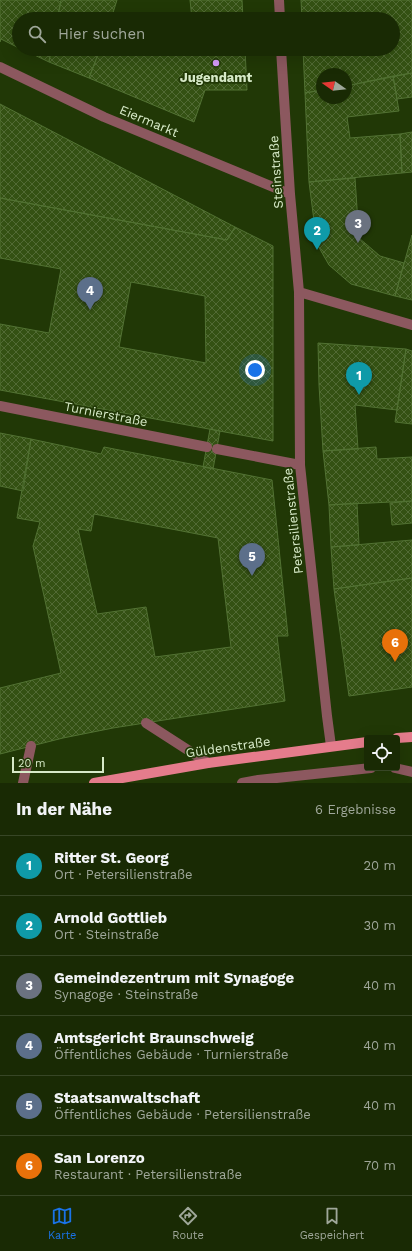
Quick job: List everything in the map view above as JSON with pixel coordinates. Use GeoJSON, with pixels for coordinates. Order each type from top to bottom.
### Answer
{"type":"FeatureCollection","features":[{"type":"Feature","properties":{"kind":"main road"},"geometry":{"type":"LineString","coordinates":[[400,738],[412,737]]}},
{"type":"Feature","properties":{"kind":"main road","name":"Güldenstraße"},"geometry":{"type":"LineString","coordinates":[[94,783],[208,763],[364,742]]}},
{"type":"Feature","properties":{"kind":"street"},"geometry":{"type":"LineString","coordinates":[[279,0],[280,12]]}},
{"type":"Feature","properties":{"kind":"street","name":"Steinstraße"},"geometry":{"type":"LineString","coordinates":[[281,56],[290,194],[299,292]]}},
{"type":"Feature","properties":{"kind":"street","name":"Eiermarkt"},"geometry":{"type":"LineString","coordinates":[[0,67],[104,117],[290,194]]}},
{"type":"Feature","properties":{"kind":"street"},"geometry":{"type":"LineString","coordinates":[[299,292],[412,325]]}},
{"type":"Feature","properties":{"kind":"street","name":"Petersilienstraße"},"geometry":{"type":"LineString","coordinates":[[299,292],[300,465],[331,746]]}},
{"type":"Feature","properties":{"kind":"street","name":"Turnierstraße"},"geometry":{"type":"LineString","coordinates":[[0,406],[300,465]]}},
{"type":"Feature","properties":{"kind":"street"},"geometry":{"type":"LineString","coordinates":[[146,723],[208,763]]}},
{"type":"Feature","properties":{"kind":"street"},"geometry":{"type":"LineString","coordinates":[[23,783],[31,746]]}},
{"type":"Feature","properties":{"kind":"street"},"geometry":{"type":"LineString","coordinates":[[242,783],[364,769]]}},
{"type":"Feature","properties":{"kind":"street"},"geometry":{"type":"LineString","coordinates":[[400,769],[412,772]]}},
{"type":"Feature","properties":{"kind":"building"},"geometry":{"type":"Polygon","coordinates":[[[0,0],[57,0],[61,2],[59,12],[12,12],[12,44],[1,39],[0,42],[0,0]]]}},
{"type":"Feature","properties":{"kind":"building"},"geometry":{"type":"Polygon","coordinates":[[[61,0],[117,0],[113,12],[58,12],[61,0]]]}},
{"type":"Feature","properties":{"kind":"building"},"geometry":{"type":"Polygon","coordinates":[[[190,0],[242,0],[243,12],[191,12],[190,0]]]}},
{"type":"Feature","properties":{"kind":"building"},"geometry":{"type":"Polygon","coordinates":[[[301,0],[412,0],[412,73],[352,85],[352,68],[316,68],[316,91],[305,93],[303,56],[400,56],[400,12],[302,12],[301,0]]]}},
{"type":"Feature","properties":{"kind":"building"},"geometry":{"type":"Polygon","coordinates":[[[37,56],[50,56],[49,62],[37,56]]]}},
{"type":"Feature","properties":{"kind":"building"},"geometry":{"type":"Polygon","coordinates":[[[50,56],[97,56],[89,78],[49,62],[50,56]]]}},
{"type":"Feature","properties":{"kind":"building"},"geometry":{"type":"Polygon","coordinates":[[[97,56],[245,56],[247,90],[205,90],[194,122],[89,78],[97,56]]]}},
{"type":"Feature","properties":{"kind":"building"},"geometry":{"type":"Polygon","coordinates":[[[412,73],[412,97],[397,99],[393,76],[412,73]]]}},
{"type":"Feature","properties":{"kind":"building"},"geometry":{"type":"Polygon","coordinates":[[[393,76],[399,111],[347,117],[350,138],[400,134],[402,173],[309,182],[305,93],[316,91],[316,104],[352,104],[352,85],[393,76]]]}},
{"type":"Feature","properties":{"kind":"building"},"geometry":{"type":"Polygon","coordinates":[[[0,104],[235,227],[227,240],[0,198],[0,104]]]}},
{"type":"Feature","properties":{"kind":"building"},"geometry":{"type":"Polygon","coordinates":[[[412,132],[412,172],[402,173],[400,134],[412,132]]]}},
{"type":"Feature","properties":{"kind":"building"},"geometry":{"type":"Polygon","coordinates":[[[355,178],[359,238],[380,256],[404,263],[395,296],[351,284],[329,265],[317,244],[309,182],[355,178]]]}},
{"type":"Feature","properties":{"kind":"building"},"geometry":{"type":"Polygon","coordinates":[[[0,198],[227,240],[235,227],[273,246],[273,441],[0,390],[0,324],[49,333],[61,269],[0,258],[0,198]],[[131,282],[119,347],[206,363],[205,296],[131,282]]]}},
{"type":"Feature","properties":{"kind":"building"},"geometry":{"type":"Polygon","coordinates":[[[412,235],[412,300],[395,296],[412,235]]]}},
{"type":"Feature","properties":{"kind":"building"},"geometry":{"type":"Polygon","coordinates":[[[318,343],[406,349],[397,410],[355,405],[358,449],[323,451],[318,343]]]}},
{"type":"Feature","properties":{"kind":"building"},"geometry":{"type":"Polygon","coordinates":[[[406,349],[412,351],[412,424],[395,422],[406,349]]]}},
{"type":"Feature","properties":{"kind":"building"},"geometry":{"type":"Polygon","coordinates":[[[210,429],[220,431],[213,469],[203,467],[210,429]]]}},
{"type":"Feature","properties":{"kind":"building"},"geometry":{"type":"Polygon","coordinates":[[[0,433],[31,439],[23,491],[0,486],[0,433]]]}},
{"type":"Feature","properties":{"kind":"building"},"geometry":{"type":"Polygon","coordinates":[[[31,439],[101,454],[104,447],[272,480],[288,636],[277,636],[285,701],[113,728],[63,738],[0,754],[0,688],[61,673],[33,546],[40,522],[17,518],[31,439]],[[94,514],[91,531],[78,529],[97,614],[146,607],[155,657],[231,647],[218,538],[94,514]]]}},
{"type":"Feature","properties":{"kind":"building"},"geometry":{"type":"Polygon","coordinates":[[[376,447],[377,459],[412,457],[412,501],[329,505],[323,451],[376,447]]]}},
{"type":"Feature","properties":{"kind":"building"},"geometry":{"type":"Polygon","coordinates":[[[412,501],[412,523],[392,525],[390,503],[412,501]]]}},
{"type":"Feature","properties":{"kind":"building"},"geometry":{"type":"Polygon","coordinates":[[[357,503],[359,545],[331,547],[329,505],[357,503]]]}},
{"type":"Feature","properties":{"kind":"building"},"geometry":{"type":"Polygon","coordinates":[[[412,540],[412,578],[334,589],[331,547],[412,540]]]}},
{"type":"Feature","properties":{"kind":"building"},"geometry":{"type":"Polygon","coordinates":[[[412,578],[412,687],[349,696],[334,589],[412,578]]]}},
{"type":"Feature","properties":{"kind":"place","name":"Jugendamt"},"geometry":{"type":"Point","coordinates":[216,63]}},
{"type":"Feature","properties":{"kind":"place","name":"Gemeindezentrum mit Synagoge"},"geometry":{"type":"Point","coordinates":[358,243]}},
{"type":"Feature","properties":{"kind":"place","name":"Arnold Gottlieb"},"geometry":{"type":"Point","coordinates":[317,250]}},
{"type":"Feature","properties":{"kind":"place","name":"Amtsgericht Braunschweig"},"geometry":{"type":"Point","coordinates":[90,310]}},
{"type":"Feature","properties":{"kind":"place","name":"Ritter St. Georg"},"geometry":{"type":"Point","coordinates":[359,395]}},
{"type":"Feature","properties":{"kind":"place","name":"Staatsanwaltschaft"},"geometry":{"type":"Point","coordinates":[252,576]}},
{"type":"Feature","properties":{"kind":"place","name":"San Lorenzo"},"geometry":{"type":"Point","coordinates":[395,662]}}]}
